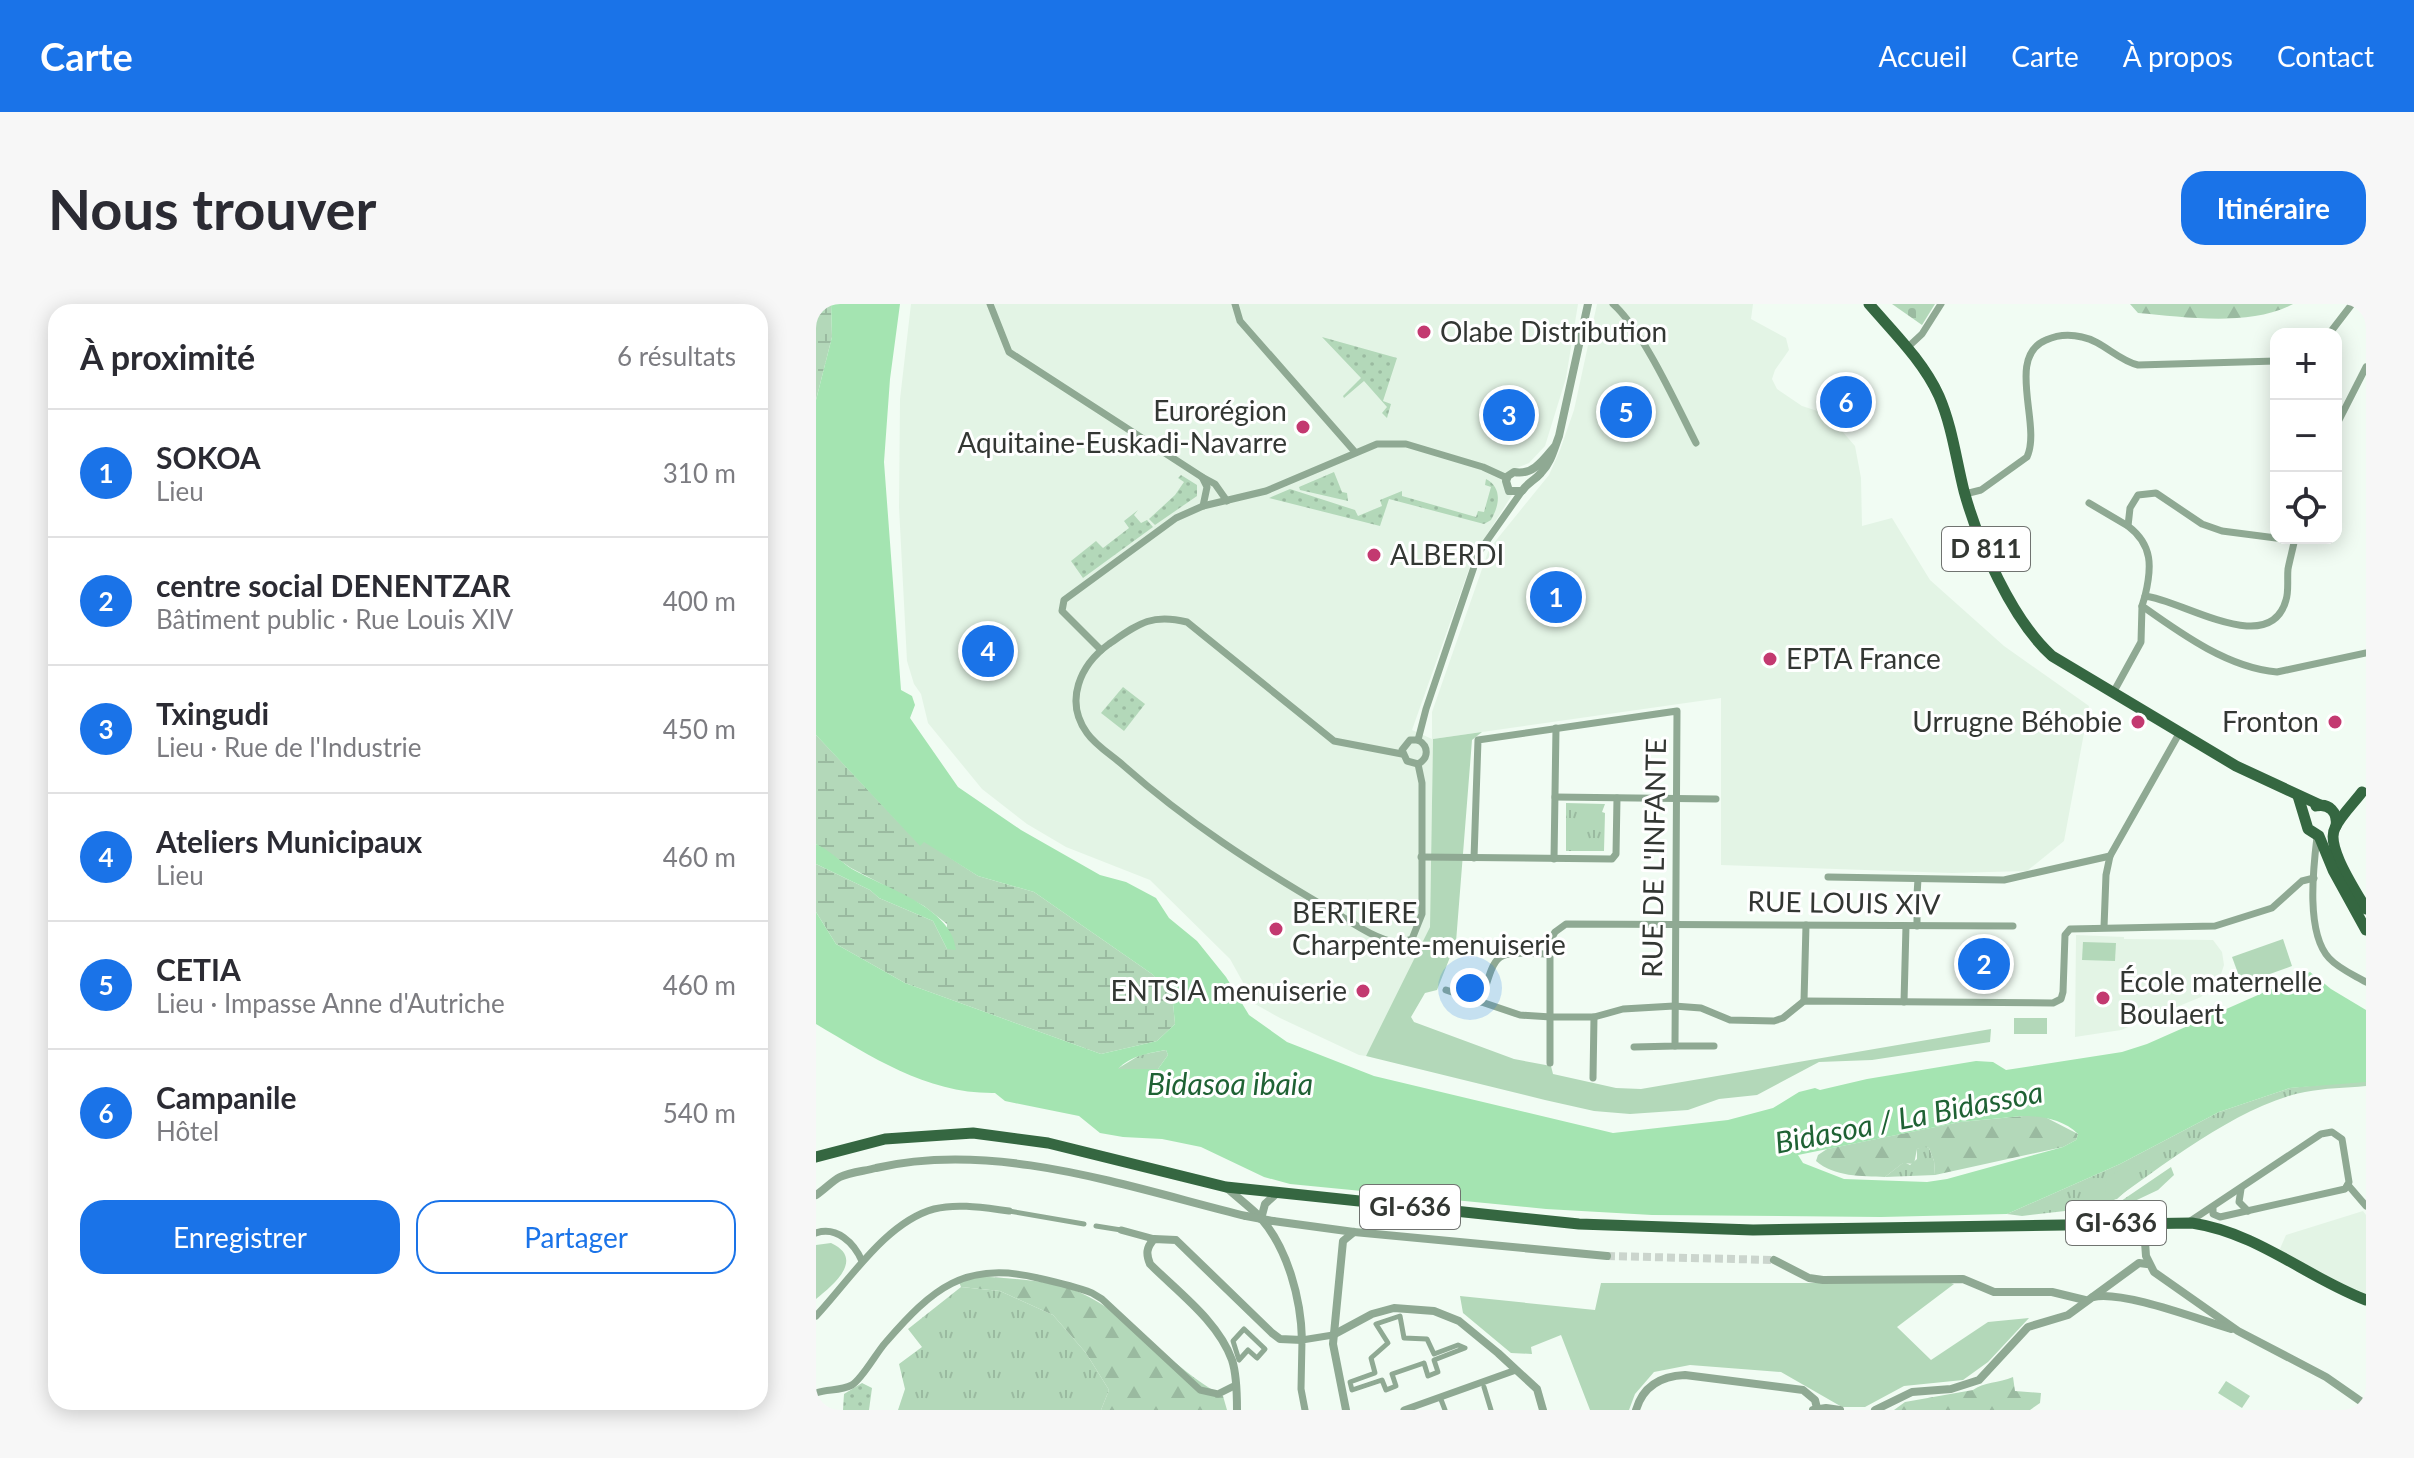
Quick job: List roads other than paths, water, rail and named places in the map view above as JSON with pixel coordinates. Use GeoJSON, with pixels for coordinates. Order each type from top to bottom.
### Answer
{"type":"FeatureCollection","features":[{"type":"Feature","properties":{"kind":"main road","name":"D 811"},"geometry":{"type":"LineString","coordinates":[[1869,304],[1908,347],[1930,379],[1944,409],[1965,494],[2010,602],[2031,635],[2052,656],[2236,766],[2323,805]]}},
{"type":"Feature","properties":{"kind":"main road"},"geometry":{"type":"LineString","coordinates":[[2306,819],[2309,811],[2323,805],[2346,802],[2364,791]]}},
{"type":"Feature","properties":{"kind":"main road"},"geometry":{"type":"LineString","coordinates":[[2318,836],[2335,828],[2364,791]]}},
{"type":"Feature","properties":{"kind":"main road"},"geometry":{"type":"LineString","coordinates":[[2298,796],[2308,829],[2318,836],[2366,930]]}},
{"type":"Feature","properties":{"kind":"main road"},"geometry":{"type":"LineString","coordinates":[[2323,805],[2334,812],[2332,840],[2366,909]]}},
{"type":"Feature","properties":{"kind":"main road","name":"GI-636"},"geometry":{"type":"LineString","coordinates":[[816,1157],[885,1139],[973,1133],[1048,1143],[1226,1187],[1632,1227],[1753,1230],[2185,1222],[2256,1241],[2366,1303]]}},
{"type":"Feature","properties":{"kind":"main road","name":"GI-636"},"geometry":{"type":"LineString","coordinates":[[2013,1227],[2217,1230]]}},
{"type":"Feature","properties":{"kind":"street"},"geometry":{"type":"LineString","coordinates":[[990,304],[1009,352],[1215,484],[1227,501]]}},
{"type":"Feature","properties":{"kind":"street"},"geometry":{"type":"LineString","coordinates":[[1235,304],[1240,321],[1355,452]]}},
{"type":"Feature","properties":{"kind":"street"},"geometry":{"type":"LineString","coordinates":[[1418,740],[1479,552],[1523,483],[1555,446],[1586,304]]}},
{"type":"Feature","properties":{"kind":"street"},"geometry":{"type":"LineString","coordinates":[[1613,304],[1625,316],[1656,366],[1696,443]]}},
{"type":"Feature","properties":{"kind":"street"},"geometry":{"type":"LineString","coordinates":[[1908,347],[1922,334],[1941,304]]}},
{"type":"Feature","properties":{"kind":"street"},"geometry":{"type":"LineString","coordinates":[[2334,328],[2352,304]]}},
{"type":"Feature","properties":{"kind":"street"},"geometry":{"type":"LineString","coordinates":[[1965,494],[1981,490],[2027,457],[2031,441],[2026,380],[2028,360],[2032,350],[2048,339],[2069,335],[2091,339],[2120,359],[2138,365],[2270,361]]}},
{"type":"Feature","properties":{"kind":"street"},"geometry":{"type":"LineString","coordinates":[[2342,414],[2366,367]]}},
{"type":"Feature","properties":{"kind":"street"},"geometry":{"type":"LineString","coordinates":[[1101,650],[1062,611],[1061,605],[1176,518],[1203,506],[1266,491],[1384,442],[1406,444],[1483,467],[1507,478]]}},
{"type":"Feature","properties":{"kind":"street"},"geometry":{"type":"LineString","coordinates":[[1507,478],[1514,472],[1523,483]]}},
{"type":"Feature","properties":{"kind":"street"},"geometry":{"type":"LineString","coordinates":[[1202,477],[1207,487],[1203,506]]}},
{"type":"Feature","properties":{"kind":"street"},"geometry":{"type":"LineString","coordinates":[[1507,478],[1510,507]]}},
{"type":"Feature","properties":{"kind":"street"},"geometry":{"type":"LineString","coordinates":[[1509,491],[1523,483]]}},
{"type":"Feature","properties":{"kind":"street"},"geometry":{"type":"LineString","coordinates":[[2128,526],[2130,508],[2138,495],[2156,493],[2202,524],[2222,531],[2270,537]]}},
{"type":"Feature","properties":{"kind":"street"},"geometry":{"type":"LineString","coordinates":[[2089,503],[2139,535],[2151,570],[2142,606],[2141,642],[2113,693]]}},
{"type":"Feature","properties":{"kind":"street"},"geometry":{"type":"LineString","coordinates":[[2145,596],[2158,597],[2231,624],[2256,627],[2275,620],[2286,601],[2288,567],[2294,544]]}},
{"type":"Feature","properties":{"kind":"street"},"geometry":{"type":"LineString","coordinates":[[2142,606],[2178,631],[2222,655],[2265,671],[2277,672],[2366,653]]}},
{"type":"Feature","properties":{"kind":"street"},"geometry":{"type":"LineString","coordinates":[[1166,617],[1187,622],[1334,741],[1402,754],[1407,761],[1418,764],[1422,783],[1422,914],[1418,931],[1412,939],[1396,942],[1375,935],[1259,868],[1161,799],[1088,734],[1079,715],[1076,688],[1084,667],[1101,650],[1137,625],[1166,617]]}},
{"type":"Feature","properties":{"kind":"street","name":"RUE DE L'INFANTE"},"geometry":{"type":"LineString","coordinates":[[1556,728],[1677,711],[1675,1046]]}},
{"type":"Feature","properties":{"kind":"street"},"geometry":{"type":"LineString","coordinates":[[1474,858],[1478,740],[1556,728],[1554,859]]}},
{"type":"Feature","properties":{"kind":"street"},"geometry":{"type":"LineString","coordinates":[[2104,927],[2110,856],[2180,732]]}},
{"type":"Feature","properties":{"kind":"street"},"geometry":{"type":"LineString","coordinates":[[1402,754],[1406,743],[1418,740]]}},
{"type":"Feature","properties":{"kind":"street"},"geometry":{"type":"LineString","coordinates":[[1418,740],[1427,752],[1418,764]]}},
{"type":"Feature","properties":{"kind":"street"},"geometry":{"type":"LineString","coordinates":[[1555,797],[1716,799]]}},
{"type":"Feature","properties":{"kind":"street"},"geometry":{"type":"LineString","coordinates":[[1421,857],[1615,857],[1617,798]]}},
{"type":"Feature","properties":{"kind":"street"},"geometry":{"type":"LineString","coordinates":[[2318,836],[2314,878],[2315,922],[2322,947],[2335,963],[2366,982]]}},
{"type":"Feature","properties":{"kind":"street"},"geometry":{"type":"LineString","coordinates":[[1828,877],[2004,880],[2110,856]]}},
{"type":"Feature","properties":{"kind":"street"},"geometry":{"type":"LineString","coordinates":[[1446,990],[1520,1015],[1551,1017],[1594,1017],[1639,1006],[1674,1006],[1701,1008],[1730,1020],[1774,1021],[1783,1018],[1804,1001],[2053,1003],[2061,999],[2063,992],[2065,935],[2070,929],[2215,926],[2272,908],[2302,881],[2314,878]]}},
{"type":"Feature","properties":{"kind":"street"},"geometry":{"type":"LineString","coordinates":[[1917,895],[1918,879]]}},
{"type":"Feature","properties":{"kind":"street"},"geometry":{"type":"LineString","coordinates":[[1917,913],[1917,926]]}},
{"type":"Feature","properties":{"kind":"street","name":"RUE LOUIS XIV"},"geometry":{"type":"LineString","coordinates":[[1549,954],[1550,941],[1555,932],[1566,924],[2013,926]]}},
{"type":"Feature","properties":{"kind":"street"},"geometry":{"type":"LineString","coordinates":[[1804,1001],[1806,925]]}},
{"type":"Feature","properties":{"kind":"street"},"geometry":{"type":"LineString","coordinates":[[1904,1002],[1906,926]]}},
{"type":"Feature","properties":{"kind":"street"},"geometry":{"type":"LineString","coordinates":[[1481,1002],[1494,961],[1500,955],[1514,952],[1549,954],[1550,1063]]}},
{"type":"Feature","properties":{"kind":"street"},"geometry":{"type":"LineString","coordinates":[[1593,1078],[1594,1017]]}},
{"type":"Feature","properties":{"kind":"street"},"geometry":{"type":"LineString","coordinates":[[1634,1047],[1714,1046]]}},
{"type":"Feature","properties":{"kind":"street"},"geometry":{"type":"LineString","coordinates":[[2185,1222],[2197,1219],[2327,1132],[2338,1134],[2342,1139],[2348,1185],[2366,1206]]}},
{"type":"Feature","properties":{"kind":"street"},"geometry":{"type":"LineString","coordinates":[[816,1195],[840,1177],[900,1162],[955,1158],[998,1161],[1046,1168],[1273,1221],[1354,1232],[1607,1256]]}},
{"type":"Feature","properties":{"kind":"street"},"geometry":{"type":"LineString","coordinates":[[2213,1207],[2213,1214],[2218,1217],[2337,1193],[2348,1185]]}},
{"type":"Feature","properties":{"kind":"street"},"geometry":{"type":"LineString","coordinates":[[1226,1187],[1261,1219],[1286,1260],[1302,1318],[1301,1389],[1305,1410]]}},
{"type":"Feature","properties":{"kind":"street"},"geometry":{"type":"LineString","coordinates":[[2241,1189],[2239,1202],[2248,1211]]}},
{"type":"Feature","properties":{"kind":"street"},"geometry":{"type":"LineString","coordinates":[[1261,1219],[1265,1204],[1276,1194]]}},
{"type":"Feature","properties":{"kind":"street"},"geometry":{"type":"LineString","coordinates":[[816,1316],[849,1282],[862,1261],[911,1218],[936,1209],[960,1207],[1009,1211],[1084,1224]]}},
{"type":"Feature","properties":{"kind":"street"},"geometry":{"type":"LineString","coordinates":[[1096,1226],[1154,1239],[1176,1240],[1280,1339],[1302,1340],[1333,1335],[1372,1314],[1394,1308],[1434,1311],[1459,1321],[1537,1389],[1543,1410]]}},
{"type":"Feature","properties":{"kind":"street"},"geometry":{"type":"LineString","coordinates":[[1328,1228],[1343,1241]]}},
{"type":"Feature","properties":{"kind":"street"},"geometry":{"type":"LineString","coordinates":[[2144,1228],[2147,1264],[2154,1272],[2238,1331],[2326,1377],[2366,1405]]}},
{"type":"Feature","properties":{"kind":"street"},"geometry":{"type":"LineString","coordinates":[[1346,1410],[1333,1335],[1343,1241],[1354,1232]]}},
{"type":"Feature","properties":{"kind":"street"},"geometry":{"type":"LineString","coordinates":[[816,1233],[838,1234],[857,1250],[862,1261]]}},
{"type":"Feature","properties":{"kind":"street"},"geometry":{"type":"LineString","coordinates":[[1154,1239],[1148,1245],[1146,1255],[1150,1264],[1213,1327],[1232,1361],[1237,1410]]}},
{"type":"Feature","properties":{"kind":"street"},"geometry":{"type":"LineString","coordinates":[[1774,1260],[1809,1278],[1823,1280],[1963,1279],[1994,1292],[2052,1292],[2085,1300],[2101,1295],[2112,1296],[2238,1331]]}},
{"type":"Feature","properties":{"kind":"street"},"geometry":{"type":"LineString","coordinates":[[1875,1410],[1912,1392],[1951,1389],[1979,1380],[2028,1327],[2063,1318],[2139,1263],[2147,1264]]}},
{"type":"Feature","properties":{"kind":"street"},"geometry":{"type":"LineString","coordinates":[[816,1393],[838,1390],[856,1382],[924,1300],[959,1278],[996,1271],[1019,1273],[1092,1293],[1200,1390],[1218,1394],[1234,1386]]}},
{"type":"Feature","properties":{"kind":"street"},"geometry":{"type":"LineString","coordinates":[[1400,1316],[1404,1338],[1427,1339],[1434,1354],[1458,1345],[1465,1348],[1434,1360],[1438,1372],[1428,1376],[1424,1363],[1392,1374],[1396,1386],[1386,1390],[1382,1380],[1352,1390],[1350,1382],[1375,1373],[1371,1358],[1388,1343],[1376,1324],[1400,1316]]}},
{"type":"Feature","properties":{"kind":"street"},"geometry":{"type":"LineString","coordinates":[[1244,1329],[1265,1349],[1257,1358],[1248,1350],[1239,1360],[1233,1341],[1244,1329]]}},
{"type":"Feature","properties":{"kind":"street"},"geometry":{"type":"LineString","coordinates":[[1400,1410],[1516,1370]]}},
{"type":"Feature","properties":{"kind":"street"},"geometry":{"type":"LineString","coordinates":[[1636,1410],[1644,1393],[1656,1382],[1670,1376],[1685,1375],[1803,1390],[1815,1400],[1815,1409],[1840,1410]]}},
{"type":"Feature","properties":{"kind":"street"},"geometry":{"type":"LineString","coordinates":[[1484,1387],[1491,1410]]}},
{"type":"Feature","properties":{"kind":"street"},"geometry":{"type":"LineString","coordinates":[[1440,1397],[1445,1410]]}},
{"type":"Feature","properties":{"kind":"water","name":"Bidasoa ibaia"},"geometry":{"type":"Polygon","coordinates":[[[831,304],[900,304],[884,462],[901,690],[912,696],[915,705],[910,718],[958,787],[1021,830],[1100,875],[1126,882],[1156,898],[1169,918],[1197,941],[1226,977],[1249,1015],[1287,1042],[1374,1076],[1613,1133],[1728,1120],[1773,1108],[1799,1092],[1815,1088],[1820,1090],[1976,1061],[1993,1062],[2006,1070],[2122,1052],[2147,1044],[2310,972],[2366,1010],[2366,1082],[2290,1088],[2219,1112],[2120,1164],[2007,1214],[1881,1217],[1652,1215],[1546,1209],[1290,1184],[1264,1177],[1201,1147],[1162,1139],[1100,1133],[1079,1116],[1005,1101],[995,1093],[946,1087],[901,1071],[816,1024],[816,912],[836,944],[905,983],[1101,1054],[1157,1041],[1175,1024],[1172,993],[1152,974],[1034,892],[978,876],[924,842],[920,846],[816,735],[816,400],[832,337],[831,304]],[[1166,1050],[1134,1058],[1118,1069],[1158,1069],[1168,1055],[1166,1050]],[[2023,1116],[1960,1122],[1798,1155],[1803,1163],[1844,1179],[1927,1182],[2063,1147],[2076,1140],[2078,1134],[2060,1122],[2023,1116]]]}},
{"type":"Feature","properties":{"kind":"water"},"geometry":{"type":"Polygon","coordinates":[[[816,844],[852,869],[930,910],[952,935],[956,950],[947,949],[933,921],[879,898],[870,890],[816,864],[816,844]]]}},
{"type":"Feature","properties":{"kind":"tunnel"},"geometry":{"type":"LineString","coordinates":[[1917,895],[1917,913]]}},
{"type":"Feature","properties":{"kind":"tunnel"},"geometry":{"type":"LineString","coordinates":[[1607,1256],[1774,1260]]}},
{"type":"Feature","properties":{"kind":"place","name":"Olabe Distribution"},"geometry":{"type":"Point","coordinates":[1424,332]}},
{"type":"Feature","properties":{"kind":"place","name":"Campanile"},"geometry":{"type":"Point","coordinates":[1846,402]}},
{"type":"Feature","properties":{"kind":"place","name":"CETIA"},"geometry":{"type":"Point","coordinates":[1626,412]}},
{"type":"Feature","properties":{"kind":"place","name":"Txingudi"},"geometry":{"type":"Point","coordinates":[1509,415]}},
{"type":"Feature","properties":{"kind":"place","name":"Eurorégion Aquitaine-Euskadi-Navarre"},"geometry":{"type":"Point","coordinates":[1303,427]}},
{"type":"Feature","properties":{"kind":"place","name":"ALBERDI"},"geometry":{"type":"Point","coordinates":[1374,555]}},
{"type":"Feature","properties":{"kind":"place","name":"SOKOA"},"geometry":{"type":"Point","coordinates":[1556,597]}},
{"type":"Feature","properties":{"kind":"place","name":"Ateliers Municipaux"},"geometry":{"type":"Point","coordinates":[988,651]}},
{"type":"Feature","properties":{"kind":"place","name":"EPTA France"},"geometry":{"type":"Point","coordinates":[1770,659]}},
{"type":"Feature","properties":{"kind":"place","name":"Urrugne Béhobie"},"geometry":{"type":"Point","coordinates":[2138,722]}},
{"type":"Feature","properties":{"kind":"place","name":"Fronton"},"geometry":{"type":"Point","coordinates":[2335,722]}},
{"type":"Feature","properties":{"kind":"place","name":"BERTIERE Charpente-menuiserie"},"geometry":{"type":"Point","coordinates":[1276,929]}},
{"type":"Feature","properties":{"kind":"place","name":"centre social DENENTZAR"},"geometry":{"type":"Point","coordinates":[1984,964]}},
{"type":"Feature","properties":{"kind":"place","name":"ENTSIA menuiserie"},"geometry":{"type":"Point","coordinates":[1363,991]}},
{"type":"Feature","properties":{"kind":"place","name":"École maternelle Boulaert"},"geometry":{"type":"Point","coordinates":[2103,998]}},
{"type":"Feature","properties":{"kind":"water label","name":"Bidasoa / La Bidassoa"},"geometry":{"type":"Point","coordinates":[1909,1118]}}]}
